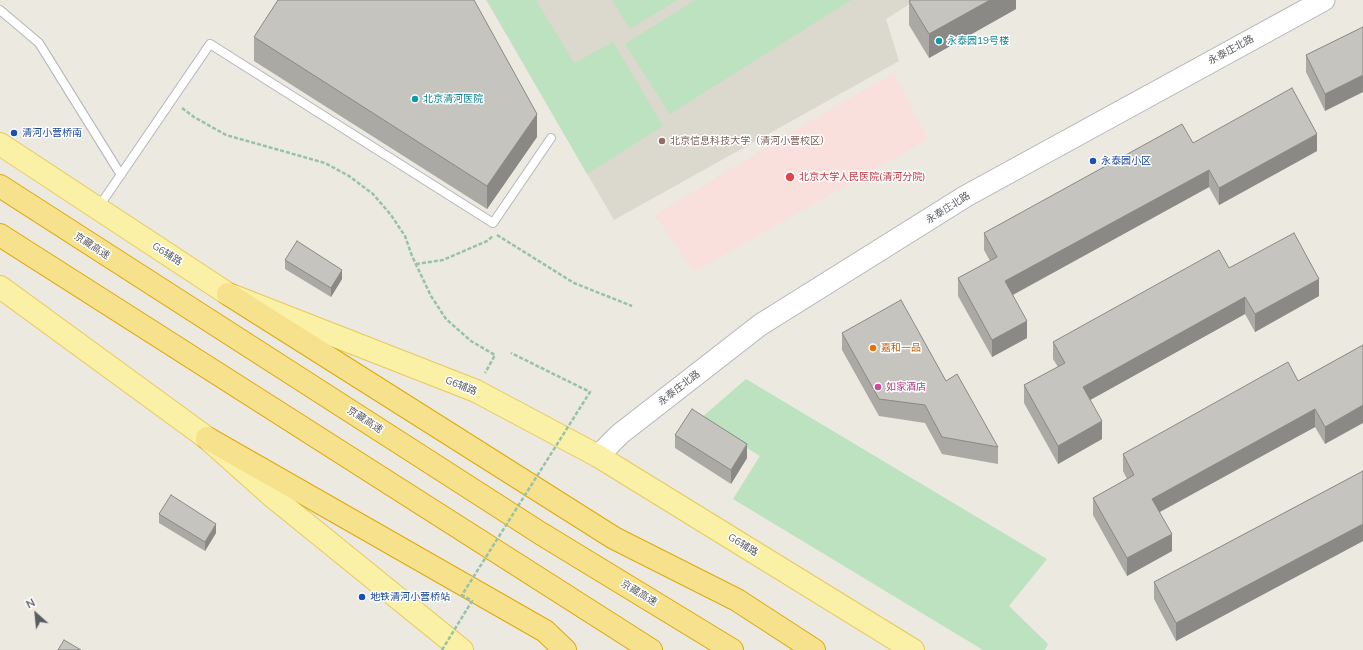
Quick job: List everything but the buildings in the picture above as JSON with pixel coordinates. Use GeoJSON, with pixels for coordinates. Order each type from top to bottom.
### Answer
{"type":"FeatureCollection","features":[{"type":"Feature","properties":{"kind":"highway","name":"京藏高速"},"geometry":{"type":"LineString","coordinates":[[0,186],[540,533],[732,650]]}},
{"type":"Feature","properties":{"kind":"highway"},"geometry":{"type":"LineString","coordinates":[[0,235],[651,650]]}},
{"type":"Feature","properties":{"kind":"highway"},"geometry":{"type":"LineString","coordinates":[[228,294],[614,538],[737,600],[814,650]]}},
{"type":"Feature","properties":{"kind":"highway"},"geometry":{"type":"LineString","coordinates":[[207,438],[580,650]]}},
{"type":"Feature","properties":{"kind":"highway"},"geometry":{"type":"LineString","coordinates":[[545,631],[565,650]]}},
{"type":"Feature","properties":{"kind":"main road","name":"G6辅路"},"geometry":{"type":"LineString","coordinates":[[0,144],[228,294],[476,391],[598,456],[913,650]]}},
{"type":"Feature","properties":{"kind":"main road"},"geometry":{"type":"LineString","coordinates":[[0,287],[207,438],[273,497],[462,650]]}},
{"type":"Feature","properties":{"kind":"street","name":"永泰庄北路"},"geometry":{"type":"LineString","coordinates":[[598,456],[626,430],[760,325],[966,196],[1324,0]]}},
{"type":"Feature","properties":{"kind":"lane"},"geometry":{"type":"LineString","coordinates":[[0,10],[39,43],[121,175]]}},
{"type":"Feature","properties":{"kind":"lane"},"geometry":{"type":"LineString","coordinates":[[98,208],[210,44],[493,223],[551,138]]}},
{"type":"Feature","properties":{"kind":"path"},"geometry":{"type":"LineString","coordinates":[[172,100],[194,117],[226,135],[325,163],[349,176],[373,194],[391,215],[405,236],[431,296],[446,319],[471,341],[495,355],[476,391]]}},
{"type":"Feature","properties":{"kind":"path"},"geometry":{"type":"LineString","coordinates":[[416,264],[443,260],[487,241],[495,234],[574,283],[632,306]]}},
{"type":"Feature","properties":{"kind":"path"},"geometry":{"type":"LineString","coordinates":[[442,650],[472,602],[462,595],[590,392],[511,353]]}},
{"type":"Feature","properties":{"kind":"shaded area","name":"北京信息科技大学（清河小营校区）"},"geometry":{"type":"Polygon","coordinates":[[[486,0],[916,0],[886,19],[899,61],[614,220],[486,0]]]}},
{"type":"Feature","properties":{"kind":"shaded area","name":"北京大学人民医院(清河分院)"},"geometry":{"type":"Polygon","coordinates":[[[894,73],[928,139],[694,272],[655,215],[807,123],[894,73]]]}},
{"type":"Feature","properties":{"kind":"green space"},"geometry":{"type":"Polygon","coordinates":[[[487,0],[536,0],[574,63],[613,42],[663,126],[587,174],[487,0]]]}},
{"type":"Feature","properties":{"kind":"green space"},"geometry":{"type":"Polygon","coordinates":[[[612,0],[677,0],[630,29],[612,0]]]}},
{"type":"Feature","properties":{"kind":"green space"},"geometry":{"type":"Polygon","coordinates":[[[695,0],[851,0],[670,114],[625,44],[695,0]]]}},
{"type":"Feature","properties":{"kind":"green space"},"geometry":{"type":"Polygon","coordinates":[[[746,379],[1047,559],[1009,606],[1048,644],[1045,650],[983,650],[733,499],[760,456],[700,419],[746,379]]]}},
{"type":"Feature","properties":{"kind":"place","name":"永泰园19号楼"},"geometry":{"type":"Point","coordinates":[939,41]}},
{"type":"Feature","properties":{"kind":"place","name":"北京清河医院"},"geometry":{"type":"Point","coordinates":[415,99]}},
{"type":"Feature","properties":{"kind":"place","name":"清河小营桥南"},"geometry":{"type":"Point","coordinates":[14,133]}},
{"type":"Feature","properties":{"kind":"place","name":"北京信息科技大学（清河小营校区）"},"geometry":{"type":"Point","coordinates":[662,141]}},
{"type":"Feature","properties":{"kind":"place","name":"永泰园小区"},"geometry":{"type":"Point","coordinates":[1093,161]}},
{"type":"Feature","properties":{"kind":"place","name":"北京大学人民医院(清河分院)"},"geometry":{"type":"Point","coordinates":[790,177]}},
{"type":"Feature","properties":{"kind":"place","name":"嘉和一品"},"geometry":{"type":"Point","coordinates":[873,348]}},
{"type":"Feature","properties":{"kind":"place","name":"如家酒店"},"geometry":{"type":"Point","coordinates":[878,387]}},
{"type":"Feature","properties":{"kind":"place","name":"地铁清河小营桥站"},"geometry":{"type":"Point","coordinates":[362,597]}}]}
